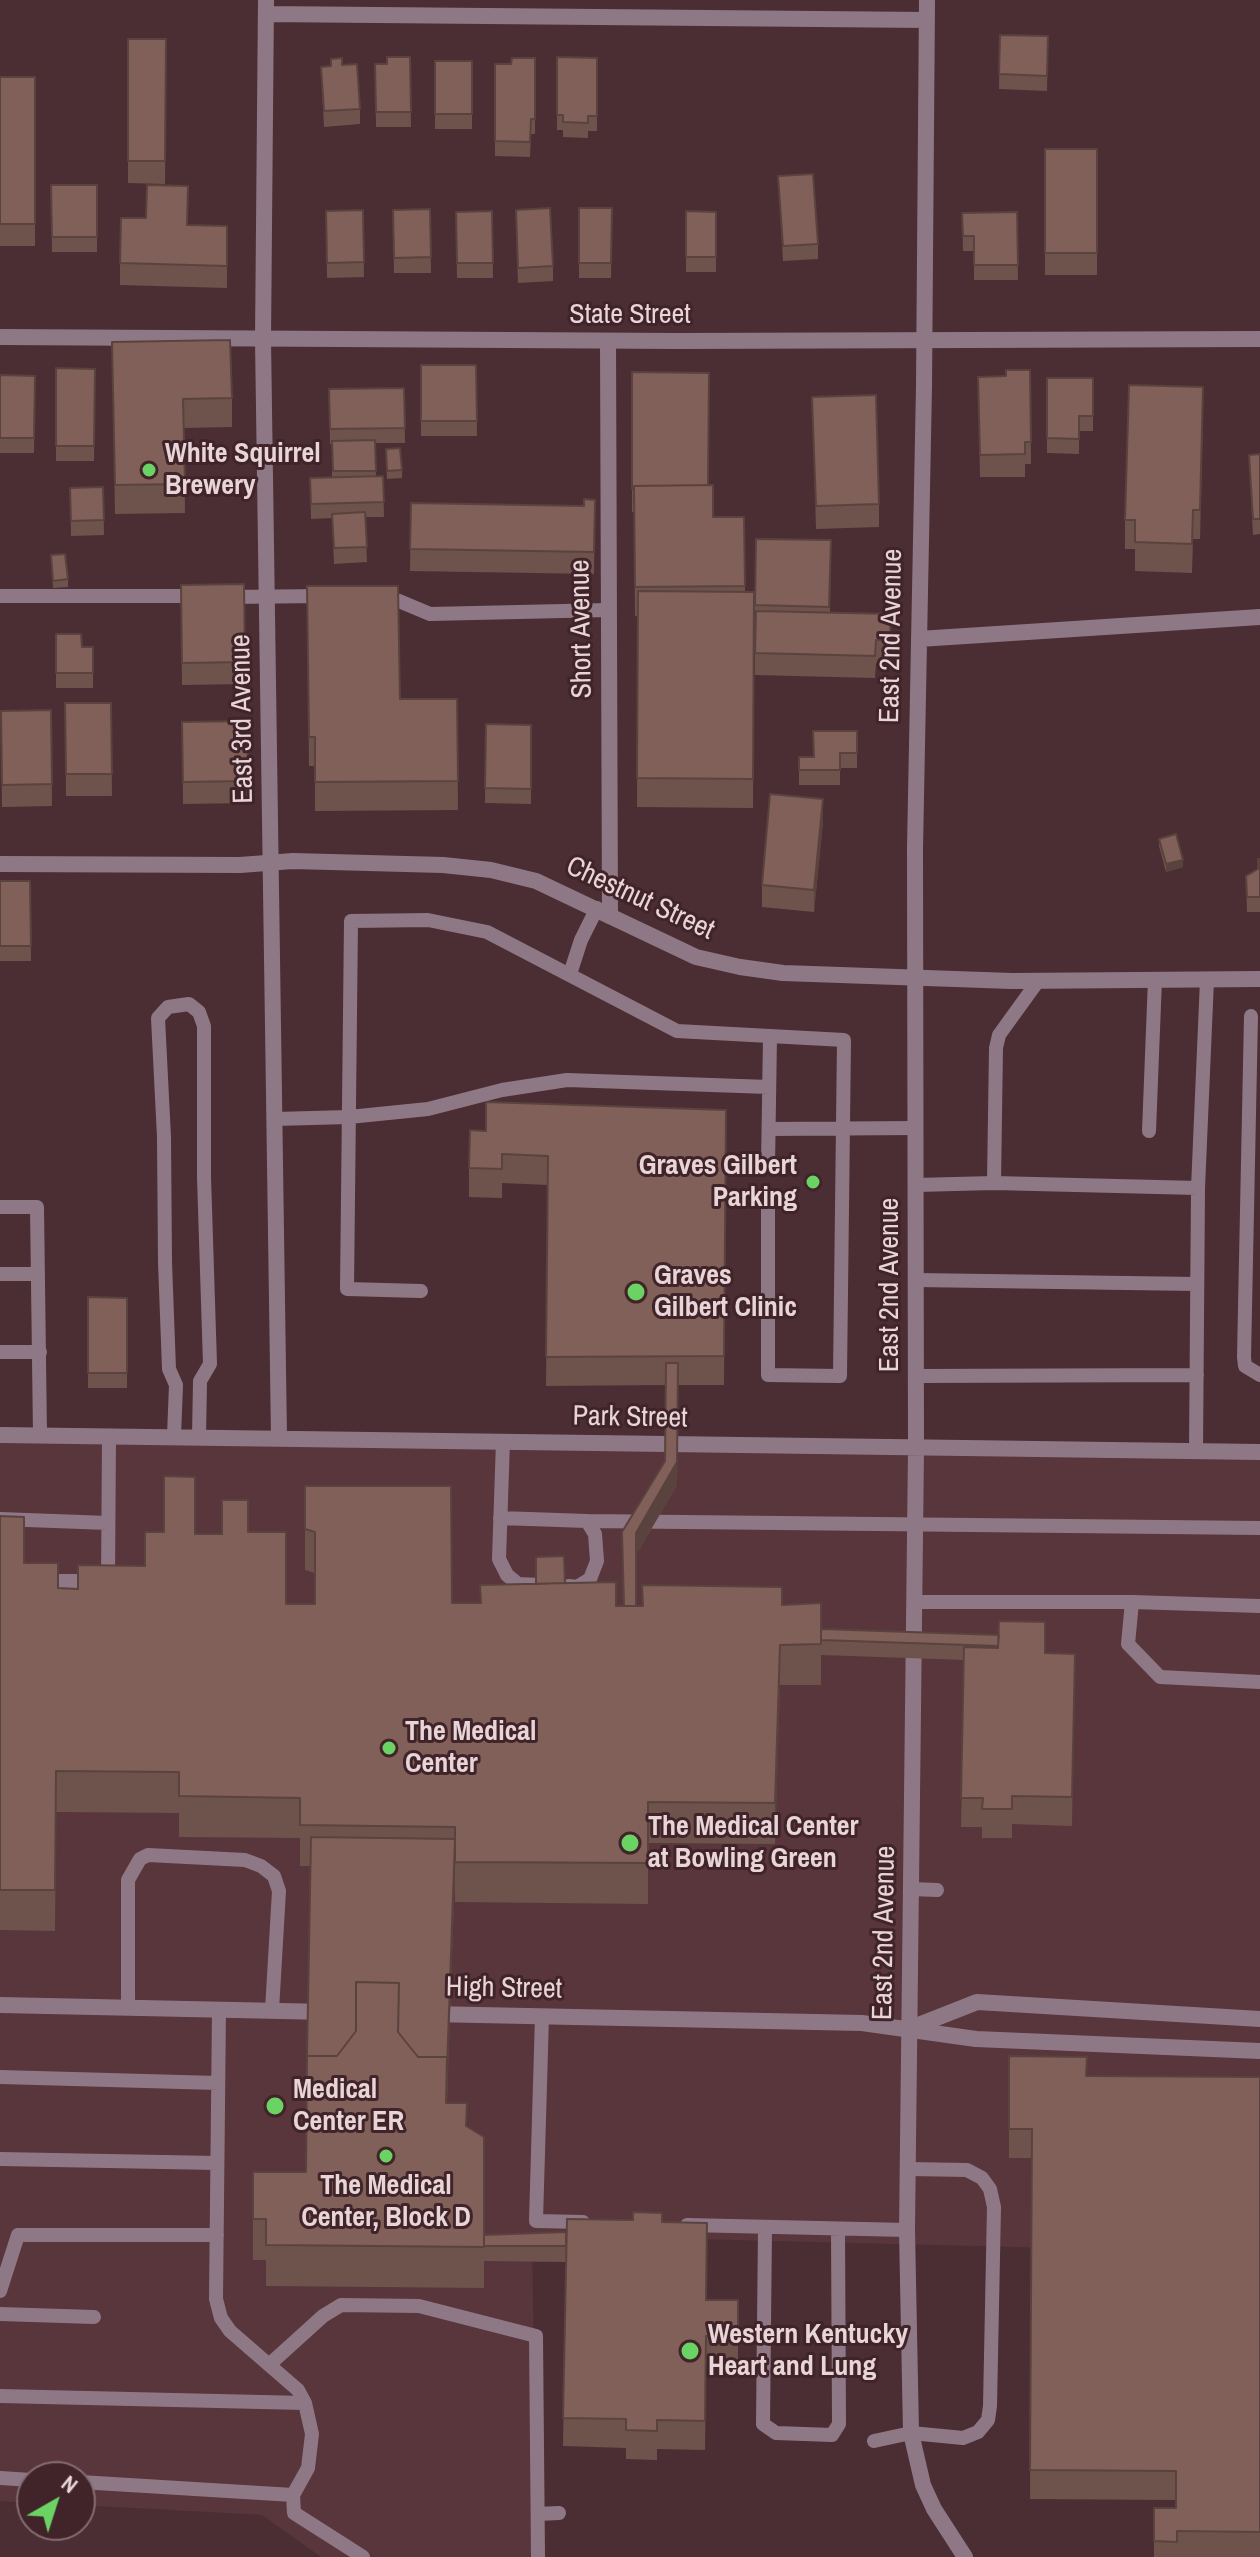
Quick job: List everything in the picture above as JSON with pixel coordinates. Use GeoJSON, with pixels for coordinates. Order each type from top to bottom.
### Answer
{"type":"FeatureCollection","features":[{"type":"Feature","properties":{"kind":"street","name":"East 2nd Avenue"},"geometry":{"type":"LineString","coordinates":[[927,0],[915,848],[916,1449],[907,2230],[911,2433],[923,2485],[934,2509],[965,2557]]}},
{"type":"Feature","properties":{"kind":"street"},"geometry":{"type":"LineString","coordinates":[[266,7],[927,20]]}},
{"type":"Feature","properties":{"kind":"street","name":"East 3rd Avenue"},"geometry":{"type":"LineString","coordinates":[[266,7],[263,340],[279,1437]]}},
{"type":"Feature","properties":{"kind":"street","name":"State Street"},"geometry":{"type":"LineString","coordinates":[[0,337],[608,341],[1260,339]]}},
{"type":"Feature","properties":{"kind":"street","name":"Short Avenue"},"geometry":{"type":"LineString","coordinates":[[604,912],[608,341]]}},
{"type":"Feature","properties":{"kind":"street"},"geometry":{"type":"LineString","coordinates":[[919,639],[1260,617]]}},
{"type":"Feature","properties":{"kind":"street","name":"Chestnut Street"},"geometry":{"type":"LineString","coordinates":[[0,864],[443,865],[491,870],[536,881],[696,957],[783,973],[1038,981],[1260,979]]}},
{"type":"Feature","properties":{"kind":"street","name":"Park Street"},"geometry":{"type":"LineString","coordinates":[[0,1435],[1260,1452]]}},
{"type":"Feature","properties":{"kind":"street"},"geometry":{"type":"LineString","coordinates":[[910,2028],[977,2002],[1260,2019]]}},
{"type":"Feature","properties":{"kind":"street"},"geometry":{"type":"LineString","coordinates":[[0,2005],[351,2012]]}},
{"type":"Feature","properties":{"kind":"street","name":"High Street"},"geometry":{"type":"LineString","coordinates":[[415,2013],[862,2023],[976,2039],[1260,2051]]}},
{"type":"Feature","properties":{"kind":"lane"},"geometry":{"type":"LineString","coordinates":[[0,596],[338,595]]}},
{"type":"Feature","properties":{"kind":"lane"},"geometry":{"type":"LineString","coordinates":[[367,595],[399,601],[430,614],[608,610]]}},
{"type":"Feature","properties":{"kind":"lane"},"geometry":{"type":"LineString","coordinates":[[570,974],[581,940],[604,912]]}},
{"type":"Feature","properties":{"kind":"lane"},"geometry":{"type":"LineString","coordinates":[[421,1291],[347,1289],[351,921],[428,920],[487,932],[677,1031],[844,1040],[840,1376],[768,1375],[768,1202]]}},
{"type":"Feature","properties":{"kind":"lane"},"geometry":{"type":"LineString","coordinates":[[1149,1131],[1155,979]]}},
{"type":"Feature","properties":{"kind":"lane"},"geometry":{"type":"LineString","coordinates":[[1196,1451],[1198,1188],[1207,980]]}},
{"type":"Feature","properties":{"kind":"lane"},"geometry":{"type":"LineString","coordinates":[[994,1183],[996,1048],[999,1035],[1038,981]]}},
{"type":"Feature","properties":{"kind":"lane"},"geometry":{"type":"LineString","coordinates":[[174,1436],[176,1385],[169,1369],[158,1018],[168,1007],[189,1004],[199,1012],[204,1026],[204,1177],[210,1364],[200,1381],[199,1437]]}},
{"type":"Feature","properties":{"kind":"lane"},"geometry":{"type":"LineString","coordinates":[[1251,1016],[1244,1357],[1245,1366],[1260,1375]]}},
{"type":"Feature","properties":{"kind":"lane"},"geometry":{"type":"LineString","coordinates":[[768,1166],[770,1036]]}},
{"type":"Feature","properties":{"kind":"lane"},"geometry":{"type":"LineString","coordinates":[[275,1119],[349,1117],[428,1109],[502,1090],[567,1080],[769,1087]]}},
{"type":"Feature","properties":{"kind":"lane"},"geometry":{"type":"LineString","coordinates":[[769,1129],[916,1128]]}},
{"type":"Feature","properties":{"kind":"lane"},"geometry":{"type":"LineString","coordinates":[[916,1185],[994,1183],[1198,1188]]}},
{"type":"Feature","properties":{"kind":"lane"},"geometry":{"type":"LineString","coordinates":[[0,1207],[37,1207],[40,1435]]}},
{"type":"Feature","properties":{"kind":"lane"},"geometry":{"type":"LineString","coordinates":[[0,1274],[38,1274]]}},
{"type":"Feature","properties":{"kind":"lane"},"geometry":{"type":"LineString","coordinates":[[916,1280],[1197,1284]]}},
{"type":"Feature","properties":{"kind":"lane"},"geometry":{"type":"LineString","coordinates":[[0,1352],[40,1352]]}},
{"type":"Feature","properties":{"kind":"lane"},"geometry":{"type":"LineString","coordinates":[[916,1376],[1197,1375]]}},
{"type":"Feature","properties":{"kind":"lane"},"geometry":{"type":"LineString","coordinates":[[45,1581],[108,1581],[109,1436]]}},
{"type":"Feature","properties":{"kind":"lane"},"geometry":{"type":"LineString","coordinates":[[503,1441],[499,1559],[507,1575],[518,1584],[577,1587],[590,1579],[597,1561],[595,1534],[587,1521]]}},
{"type":"Feature","properties":{"kind":"lane"},"geometry":{"type":"LineString","coordinates":[[500,1518],[1260,1528]]}},
{"type":"Feature","properties":{"kind":"lane"},"geometry":{"type":"LineString","coordinates":[[0,1519],[108,1523]]}},
{"type":"Feature","properties":{"kind":"lane"},"geometry":{"type":"LineString","coordinates":[[915,1602],[1132,1602],[1260,1606]]}},
{"type":"Feature","properties":{"kind":"lane"},"geometry":{"type":"LineString","coordinates":[[1132,1602],[1128,1644],[1160,1677],[1260,1682]]}},
{"type":"Feature","properties":{"kind":"lane"},"geometry":{"type":"LineString","coordinates":[[128,2008],[128,1880],[140,1859],[148,1855],[245,1860],[261,1866],[274,1876],[279,1891],[272,2010]]}},
{"type":"Feature","properties":{"kind":"lane"},"geometry":{"type":"LineString","coordinates":[[911,1889],[937,1890]]}},
{"type":"Feature","properties":{"kind":"lane"},"geometry":{"type":"LineString","coordinates":[[219,2009],[216,2299],[221,2318],[230,2331],[298,2390],[305,2403],[312,2434],[308,2468],[293,2495],[294,2513],[363,2557]]}},
{"type":"Feature","properties":{"kind":"lane"},"geometry":{"type":"LineString","coordinates":[[542,2016],[536,2221],[598,2223]]}},
{"type":"Feature","properties":{"kind":"lane"},"geometry":{"type":"LineString","coordinates":[[0,2077],[218,2083]]}},
{"type":"Feature","properties":{"kind":"lane"},"geometry":{"type":"LineString","coordinates":[[0,2159],[217,2163]]}},
{"type":"Feature","properties":{"kind":"lane"},"geometry":{"type":"LineString","coordinates":[[874,2441],[911,2433],[963,2438],[978,2432],[988,2420],[990,2406],[994,2207],[990,2189],[982,2178],[967,2170],[908,2169]]}},
{"type":"Feature","properties":{"kind":"lane"},"geometry":{"type":"LineString","coordinates":[[676,2225],[907,2230]]}},
{"type":"Feature","properties":{"kind":"lane"},"geometry":{"type":"LineString","coordinates":[[765,2227],[763,2424],[776,2433],[832,2435],[839,2424],[838,2229]]}},
{"type":"Feature","properties":{"kind":"lane"},"geometry":{"type":"LineString","coordinates":[[0,2291],[18,2235],[217,2235]]}},
{"type":"Feature","properties":{"kind":"lane"},"geometry":{"type":"LineString","coordinates":[[270,2364],[323,2316],[341,2305],[419,2306],[536,2336],[538,2557]]}},
{"type":"Feature","properties":{"kind":"lane"},"geometry":{"type":"LineString","coordinates":[[0,2314],[94,2317]]}},
{"type":"Feature","properties":{"kind":"lane"},"geometry":{"type":"LineString","coordinates":[[0,2396],[305,2403]]}},
{"type":"Feature","properties":{"kind":"lane"},"geometry":{"type":"LineString","coordinates":[[96,2483],[293,2495]]}},
{"type":"Feature","properties":{"kind":"lane"},"geometry":{"type":"LineString","coordinates":[[538,2514],[559,2513]]}},
{"type":"Feature","properties":{"kind":"shaded area","name":"The Medical Center at Bowling Green"},"geometry":{"type":"Polygon","coordinates":[[[0,1436],[1260,1450],[1260,2253],[532,2235],[537,2557],[321,2557],[262,2515],[96,2506],[96,2461],[16,2461],[16,2502],[0,2501],[0,1436]]]}},
{"type":"Feature","properties":{"kind":"building"},"geometry":{"type":"Polygon","coordinates":[[[1000,35],[1048,36],[1047,76],[999,74],[1000,35]]]}},
{"type":"Feature","properties":{"kind":"building"},"geometry":{"type":"Polygon","coordinates":[[[128,39],[166,39],[165,161],[128,161],[128,39]]]}},
{"type":"Feature","properties":{"kind":"building"},"geometry":{"type":"Polygon","coordinates":[[[387,57],[410,57],[411,112],[376,112],[375,64],[387,64],[387,57]]]}},
{"type":"Feature","properties":{"kind":"building"},"geometry":{"type":"Polygon","coordinates":[[[557,57],[597,58],[597,116],[588,116],[588,123],[563,122],[563,115],[557,115],[557,57]]]}},
{"type":"Feature","properties":{"kind":"building"},"geometry":{"type":"Polygon","coordinates":[[[342,58],[342,65],[357,64],[360,109],[324,111],[321,67],[331,66],[331,59],[342,58]]]}},
{"type":"Feature","properties":{"kind":"building"},"geometry":{"type":"Polygon","coordinates":[[[512,58],[535,58],[535,119],[531,119],[530,142],[495,141],[495,64],[511,64],[512,58]]]}},
{"type":"Feature","properties":{"kind":"building"},"geometry":{"type":"Polygon","coordinates":[[[435,61],[472,61],[472,114],[435,114],[435,61]]]}},
{"type":"Feature","properties":{"kind":"building"},"geometry":{"type":"Polygon","coordinates":[[[0,77],[35,77],[35,224],[0,224],[0,77]]]}},
{"type":"Feature","properties":{"kind":"building"},"geometry":{"type":"Polygon","coordinates":[[[1045,149],[1097,149],[1097,253],[1045,253],[1045,149]]]}},
{"type":"Feature","properties":{"kind":"building"},"geometry":{"type":"Polygon","coordinates":[[[813,174],[818,244],[783,246],[778,176],[813,174]]]}},
{"type":"Feature","properties":{"kind":"building"},"geometry":{"type":"Polygon","coordinates":[[[51,185],[97,185],[97,237],[52,237],[51,185]]]}},
{"type":"Feature","properties":{"kind":"building"},"geometry":{"type":"Polygon","coordinates":[[[147,185],[188,186],[187,225],[227,226],[227,266],[120,263],[121,218],[146,218],[147,185]]]}},
{"type":"Feature","properties":{"kind":"building"},"geometry":{"type":"Polygon","coordinates":[[[550,208],[553,266],[518,268],[516,210],[550,208]]]}},
{"type":"Feature","properties":{"kind":"building"},"geometry":{"type":"Polygon","coordinates":[[[579,208],[612,208],[611,263],[579,263],[579,208]]]}},
{"type":"Feature","properties":{"kind":"building"},"geometry":{"type":"Polygon","coordinates":[[[430,209],[431,257],[394,258],[393,210],[430,209]]]}},
{"type":"Feature","properties":{"kind":"building"},"geometry":{"type":"Polygon","coordinates":[[[363,210],[364,262],[327,263],[326,211],[363,210]]]}},
{"type":"Feature","properties":{"kind":"building"},"geometry":{"type":"Polygon","coordinates":[[[492,211],[493,263],[457,263],[456,212],[492,211]]]}},
{"type":"Feature","properties":{"kind":"building"},"geometry":{"type":"Polygon","coordinates":[[[686,211],[716,212],[716,257],[686,257],[686,211]]]}},
{"type":"Feature","properties":{"kind":"building"},"geometry":{"type":"Polygon","coordinates":[[[1017,212],[1018,265],[974,265],[974,236],[963,236],[962,213],[1017,212]]]}},
{"type":"Feature","properties":{"kind":"building","name":"White Squirrel Brewery"},"geometry":{"type":"Polygon","coordinates":[[[230,340],[232,398],[183,399],[185,484],[115,485],[112,342],[230,340]]]}},
{"type":"Feature","properties":{"kind":"building"},"geometry":{"type":"Polygon","coordinates":[[[421,365],[476,365],[477,421],[421,421],[421,365]]]}},
{"type":"Feature","properties":{"kind":"building"},"geometry":{"type":"Polygon","coordinates":[[[56,368],[95,369],[94,446],[56,446],[56,368]]]}},
{"type":"Feature","properties":{"kind":"building"},"geometry":{"type":"Polygon","coordinates":[[[1006,370],[1030,370],[1031,442],[1025,442],[1025,454],[980,455],[978,377],[1006,376],[1006,370]]]}},
{"type":"Feature","properties":{"kind":"building"},"geometry":{"type":"Polygon","coordinates":[[[632,372],[709,373],[708,485],[634,486],[632,489],[632,372]]]}},
{"type":"Feature","properties":{"kind":"building"},"geometry":{"type":"Polygon","coordinates":[[[0,375],[35,376],[34,438],[0,438],[0,375]]]}},
{"type":"Feature","properties":{"kind":"building"},"geometry":{"type":"Polygon","coordinates":[[[1047,378],[1093,378],[1093,416],[1079,416],[1079,439],[1047,438],[1047,378]]]}},
{"type":"Feature","properties":{"kind":"building"},"geometry":{"type":"Polygon","coordinates":[[[1129,385],[1203,387],[1200,510],[1193,510],[1192,544],[1135,542],[1135,520],[1125,520],[1129,385]]]}},
{"type":"Feature","properties":{"kind":"building"},"geometry":{"type":"Polygon","coordinates":[[[404,388],[405,428],[330,429],[329,389],[404,388]]]}},
{"type":"Feature","properties":{"kind":"building"},"geometry":{"type":"Polygon","coordinates":[[[876,395],[879,504],[816,506],[812,397],[876,395]]]}},
{"type":"Feature","properties":{"kind":"building"},"geometry":{"type":"Polygon","coordinates":[[[375,440],[376,471],[333,471],[332,441],[375,440]]]}},
{"type":"Feature","properties":{"kind":"building"},"geometry":{"type":"Polygon","coordinates":[[[400,448],[402,470],[387,471],[386,449],[400,448]]]}},
{"type":"Feature","properties":{"kind":"building"},"geometry":{"type":"Polygon","coordinates":[[[1260,454],[1260,519],[1253,519],[1249,455],[1260,454]]]}},
{"type":"Feature","properties":{"kind":"building"},"geometry":{"type":"Polygon","coordinates":[[[383,476],[384,502],[311,504],[310,478],[383,476]]]}},
{"type":"Feature","properties":{"kind":"building"},"geometry":{"type":"Polygon","coordinates":[[[713,485],[713,517],[744,517],[745,586],[635,587],[634,486],[713,485]]]}},
{"type":"Feature","properties":{"kind":"building"},"geometry":{"type":"Polygon","coordinates":[[[103,487],[104,520],[71,521],[70,488],[103,487]]]}},
{"type":"Feature","properties":{"kind":"building"},"geometry":{"type":"Polygon","coordinates":[[[584,499],[595,500],[594,552],[410,549],[411,503],[584,506],[584,499]]]}},
{"type":"Feature","properties":{"kind":"building"},"geometry":{"type":"Polygon","coordinates":[[[365,512],[367,547],[334,548],[332,514],[365,512]]]}},
{"type":"Feature","properties":{"kind":"building"},"geometry":{"type":"Polygon","coordinates":[[[756,539],[831,540],[829,607],[755,605],[756,539]]]}},
{"type":"Feature","properties":{"kind":"building"},"geometry":{"type":"Polygon","coordinates":[[[65,554],[68,579],[53,581],[51,555],[65,554]]]}},
{"type":"Feature","properties":{"kind":"building"},"geometry":{"type":"Polygon","coordinates":[[[244,584],[245,662],[182,663],[181,585],[244,584]]]}},
{"type":"Feature","properties":{"kind":"building"},"geometry":{"type":"Polygon","coordinates":[[[307,586],[398,586],[400,699],[457,699],[458,781],[315,782],[315,737],[309,737],[307,586]]]}},
{"type":"Feature","properties":{"kind":"building"},"geometry":{"type":"Polygon","coordinates":[[[638,591],[754,592],[753,779],[637,778],[638,591]]]}},
{"type":"Feature","properties":{"kind":"building"},"geometry":{"type":"Polygon","coordinates":[[[756,611],[891,614],[890,637],[876,640],[875,656],[755,653],[756,611]]]}},
{"type":"Feature","properties":{"kind":"building"},"geometry":{"type":"Polygon","coordinates":[[[56,634],[81,634],[82,647],[93,647],[93,673],[56,673],[56,634]]]}},
{"type":"Feature","properties":{"kind":"building"},"geometry":{"type":"Polygon","coordinates":[[[65,703],[111,703],[112,774],[66,774],[65,703]]]}},
{"type":"Feature","properties":{"kind":"building"},"geometry":{"type":"Polygon","coordinates":[[[51,710],[52,784],[2,785],[1,711],[51,710]]]}},
{"type":"Feature","properties":{"kind":"building"},"geometry":{"type":"Polygon","coordinates":[[[247,721],[248,781],[183,782],[182,722],[247,721]]]}},
{"type":"Feature","properties":{"kind":"building"},"geometry":{"type":"Polygon","coordinates":[[[486,724],[531,725],[531,789],[485,788],[486,724]]]}},
{"type":"Feature","properties":{"kind":"building"},"geometry":{"type":"Polygon","coordinates":[[[813,731],[857,731],[857,753],[840,753],[840,770],[799,770],[799,757],[814,757],[813,731]]]}},
{"type":"Feature","properties":{"kind":"building"},"geometry":{"type":"Polygon","coordinates":[[[770,794],[823,799],[814,890],[762,885],[770,794]]]}},
{"type":"Feature","properties":{"kind":"building"},"geometry":{"type":"Polygon","coordinates":[[[1176,834],[1183,860],[1166,864],[1159,839],[1176,834]]]}},
{"type":"Feature","properties":{"kind":"building"},"geometry":{"type":"Polygon","coordinates":[[[1258,859],[1260,897],[1247,897],[1246,876],[1258,869],[1258,859]]]}},
{"type":"Feature","properties":{"kind":"building"},"geometry":{"type":"Polygon","coordinates":[[[0,881],[30,881],[31,946],[0,946],[0,881]]]}},
{"type":"Feature","properties":{"kind":"building","name":"Graves Gilbert Clinic"},"geometry":{"type":"Polygon","coordinates":[[[486,1102],[726,1110],[724,1356],[546,1357],[548,1156],[502,1154],[502,1169],[469,1168],[470,1130],[486,1131],[486,1102]]]}},
{"type":"Feature","properties":{"kind":"building"},"geometry":{"type":"Polygon","coordinates":[[[88,1297],[127,1298],[127,1373],[88,1373],[88,1297]]]}},
{"type":"Feature","properties":{"kind":"building"},"geometry":{"type":"Polygon","coordinates":[[[666,1363],[678,1363],[677,1462],[636,1533],[636,1606],[624,1606],[622,1532],[665,1461],[666,1363]]]}},
{"type":"Feature","properties":{"kind":"building","name":"The Medical Center"},"geometry":{"type":"Polygon","coordinates":[[[164,1476],[195,1477],[195,1534],[222,1534],[222,1500],[248,1500],[248,1532],[286,1532],[286,1604],[315,1604],[315,1532],[305,1529],[305,1486],[451,1486],[452,1603],[481,1603],[480,1585],[616,1582],[616,1606],[643,1606],[642,1585],[782,1587],[782,1605],[821,1603],[821,1644],[780,1645],[775,1803],[648,1802],[648,1863],[455,1862],[455,1827],[300,1825],[300,1798],[179,1796],[179,1772],[56,1771],[55,1890],[0,1890],[0,1516],[24,1517],[24,1563],[58,1563],[58,1588],[78,1589],[78,1565],[145,1566],[145,1532],[164,1532],[164,1476]]]}},
{"type":"Feature","properties":{"kind":"building"},"geometry":{"type":"Polygon","coordinates":[[[564,1556],[565,1583],[536,1584],[536,1557],[564,1556]]]}},
{"type":"Feature","properties":{"kind":"building"},"geometry":{"type":"Polygon","coordinates":[[[999,1621],[1045,1622],[1045,1653],[1075,1654],[1072,1797],[1012,1796],[1012,1809],[982,1809],[983,1798],[961,1798],[964,1647],[998,1648],[999,1621]]]}},
{"type":"Feature","properties":{"kind":"building"},"geometry":{"type":"Polygon","coordinates":[[[821,1629],[999,1635],[998,1646],[821,1640],[821,1629]]]}},
{"type":"Feature","properties":{"kind":"building"},"geometry":{"type":"Polygon","coordinates":[[[311,1837],[455,1839],[447,2069],[447,2057],[418,2057],[398,2032],[399,1983],[356,1982],[356,2031],[337,2056],[307,2056],[311,1837]]]}},
{"type":"Feature","properties":{"kind":"building","name":"The Medical Center, Block D"},"geometry":{"type":"Polygon","coordinates":[[[356,1982],[399,1983],[398,2032],[418,2057],[447,2057],[446,2103],[467,2103],[466,2126],[484,2137],[484,2247],[266,2245],[266,2219],[253,2219],[253,2172],[306,2172],[307,2056],[337,2056],[356,2031],[356,1982]]]}},
{"type":"Feature","properties":{"kind":"building"},"geometry":{"type":"Polygon","coordinates":[[[1009,2056],[1087,2057],[1086,2076],[1260,2077],[1260,2532],[1177,2531],[1177,2542],[1154,2541],[1154,2508],[1176,2508],[1176,2471],[1030,2470],[1032,2129],[1009,2129],[1009,2056]]]}},
{"type":"Feature","properties":{"kind":"building"},"geometry":{"type":"Polygon","coordinates":[[[633,2212],[662,2213],[662,2222],[707,2223],[706,2300],[738,2300],[738,2337],[706,2336],[705,2421],[657,2420],[657,2431],[626,2430],[626,2419],[563,2418],[567,2219],[633,2220],[633,2212]]]}},
{"type":"Feature","properties":{"kind":"building"},"geometry":{"type":"Polygon","coordinates":[[[566,2232],[566,2246],[484,2246],[484,2235],[566,2232]]]}},
{"type":"Feature","properties":{"kind":"place","name":"White Squirrel Brewery"},"geometry":{"type":"Point","coordinates":[149,470]}},
{"type":"Feature","properties":{"kind":"place","name":"Graves Gilbert Parking"},"geometry":{"type":"Point","coordinates":[813,1182]}},
{"type":"Feature","properties":{"kind":"place","name":"Graves Gilbert Clinic"},"geometry":{"type":"Point","coordinates":[636,1292]}},
{"type":"Feature","properties":{"kind":"place","name":"The Medical Center"},"geometry":{"type":"Point","coordinates":[389,1748]}},
{"type":"Feature","properties":{"kind":"place","name":"The Medical Center at Bowling Green"},"geometry":{"type":"Point","coordinates":[630,1843]}},
{"type":"Feature","properties":{"kind":"place","name":"Medical Center ER"},"geometry":{"type":"Point","coordinates":[275,2106]}},
{"type":"Feature","properties":{"kind":"place","name":"The Medical Center, Block D"},"geometry":{"type":"Point","coordinates":[386,2156]}},
{"type":"Feature","properties":{"kind":"place","name":"Western Kentucky Heart and Lung"},"geometry":{"type":"Point","coordinates":[690,2351]}}]}
